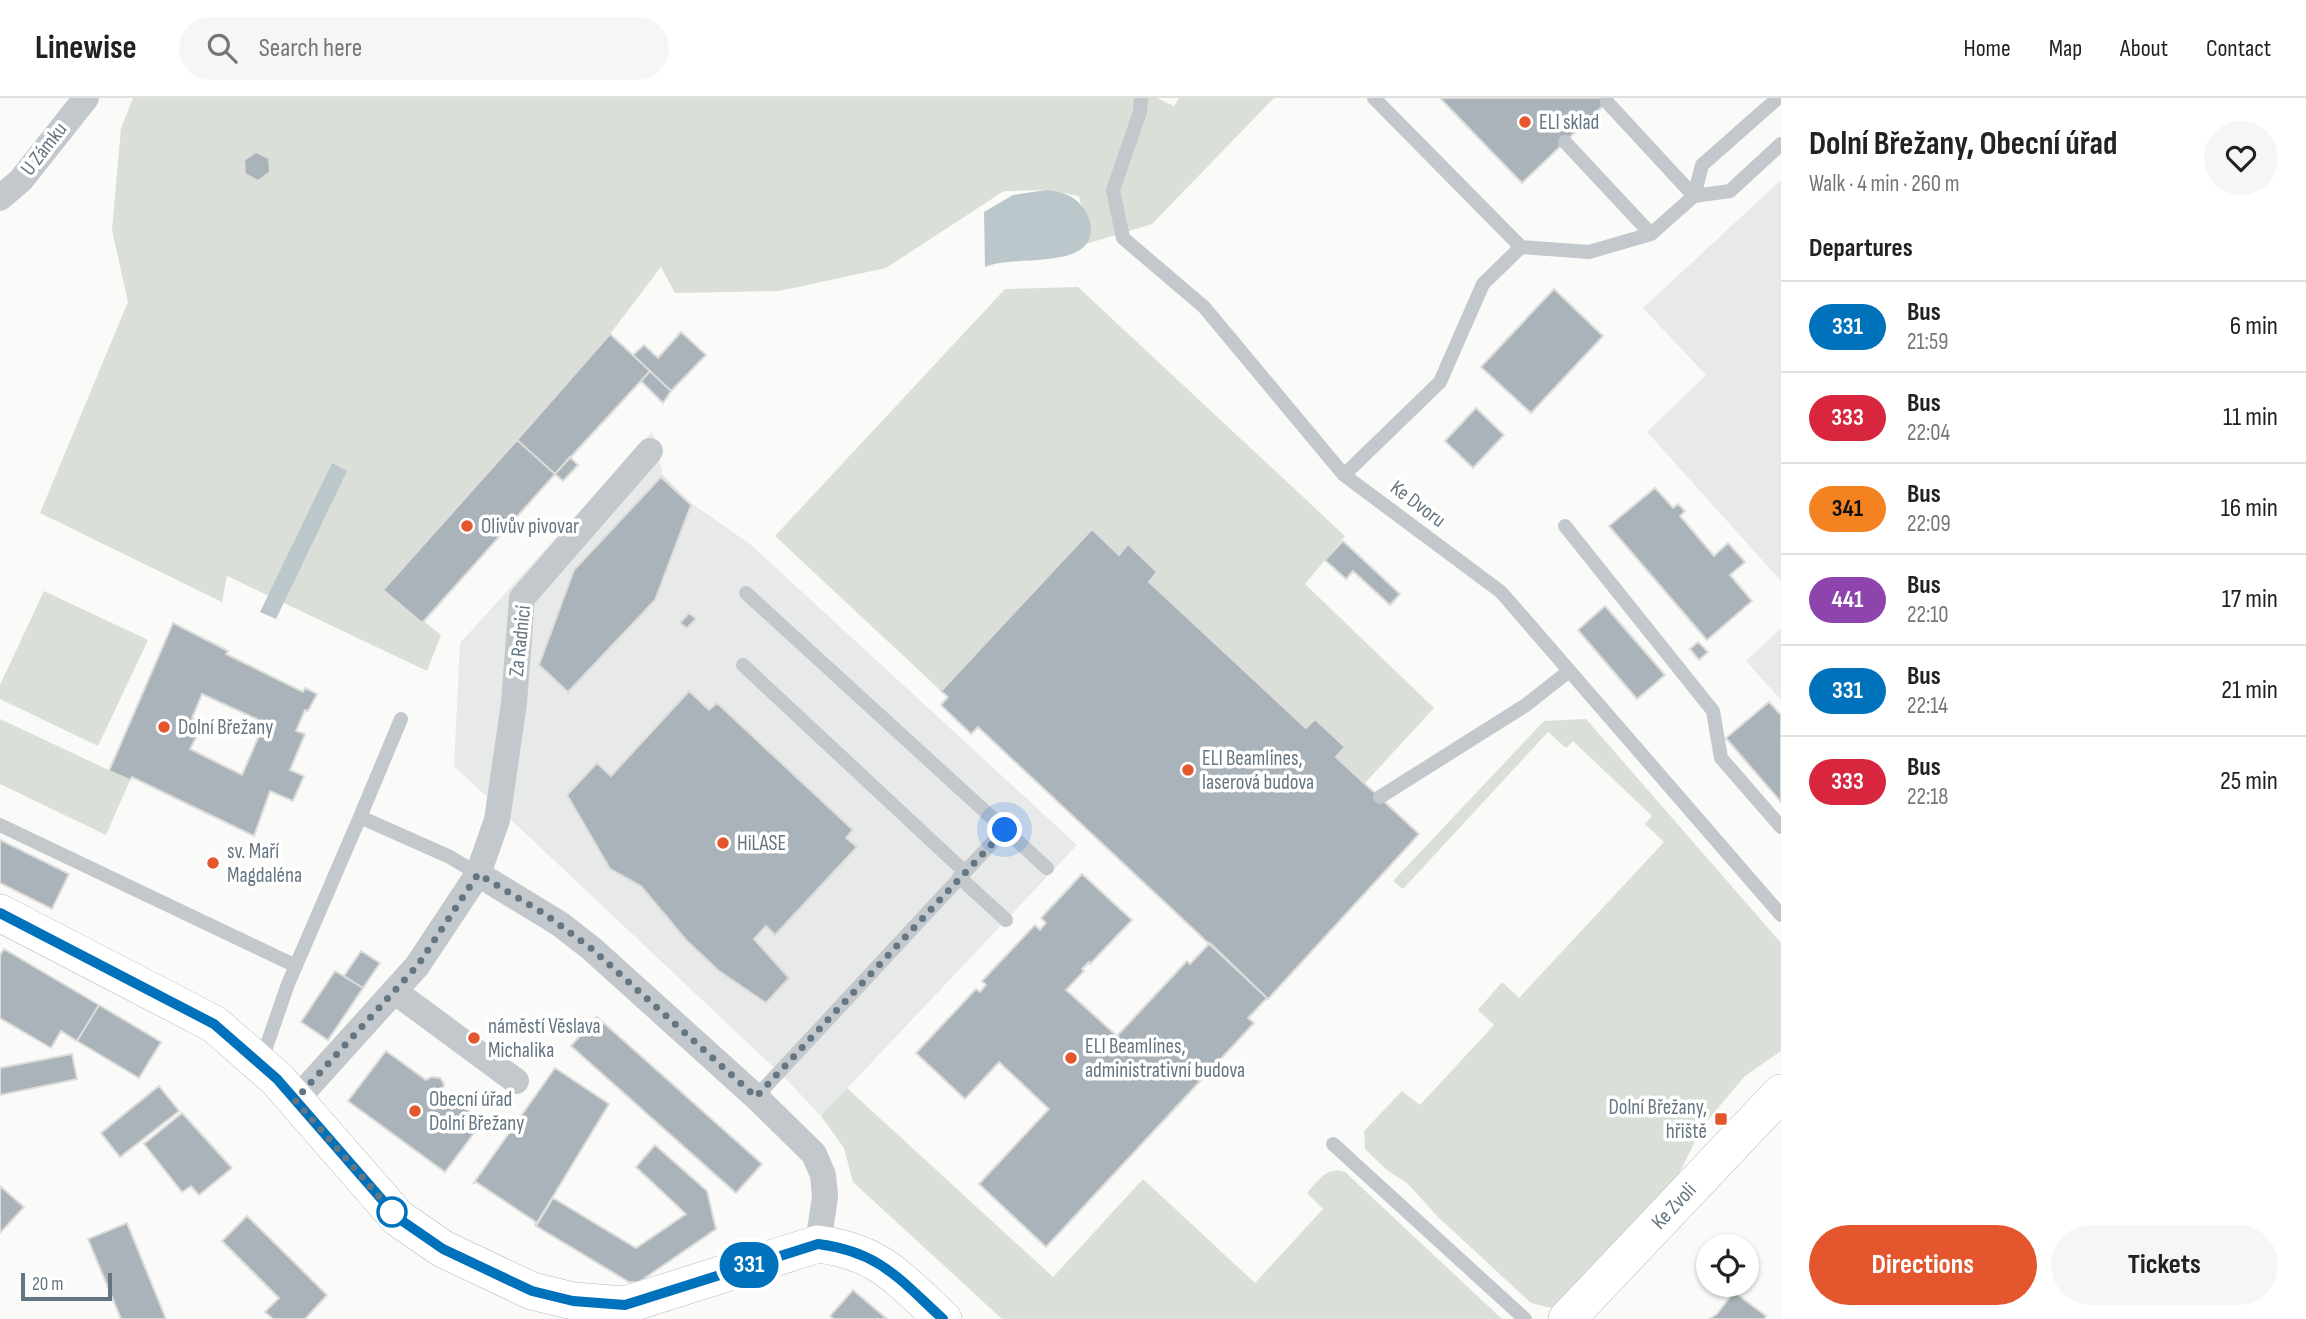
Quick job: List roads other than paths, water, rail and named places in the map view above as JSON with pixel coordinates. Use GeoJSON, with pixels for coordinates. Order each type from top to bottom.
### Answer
{"type":"FeatureCollection","features":[{"type":"Feature","properties":{"kind":"street","name":"U Zámku"},"geometry":{"type":"LineString","coordinates":[[0,198],[21,180],[86,98]]}},
{"type":"Feature","properties":{"kind":"street","name":"Za Radnicí"},"geometry":{"type":"LineString","coordinates":[[300,1095],[418,965],[478,874],[497,820],[514,703],[522,598],[650,451]]}},
{"type":"Feature","properties":{"kind":"street"},"geometry":{"type":"LineString","coordinates":[[478,874],[550,918],[592,949],[756,1097],[814,1154],[823,1175],[825,1196],[818,1244]]}},
{"type":"Feature","properties":{"kind":"street"},"geometry":{"type":"LineString","coordinates":[[0,913],[214,1024],[300,1095],[398,1218],[443,1249],[532,1291],[573,1301],[625,1305],[818,1244],[849,1248],[870,1257],[943,1319]]}},
{"type":"Feature","properties":{"kind":"street"},"geometry":{"type":"LineString","coordinates":[[394,991],[516,1081]]}},
{"type":"Feature","properties":{"kind":"street","name":"Ke Zvoli"},"geometry":{"type":"LineString","coordinates":[[1567,1319],[1781,1093]]}},
{"type":"Feature","properties":{"kind":"lane","name":"Ke Dvoru"},"geometry":{"type":"LineString","coordinates":[[1141,98],[1140,112],[1113,190],[1123,238],[1204,307],[1344,475],[1501,592],[1781,915]]}},
{"type":"Feature","properties":{"kind":"lane"},"geometry":{"type":"LineString","coordinates":[[1374,98],[1521,247],[1589,252],[1651,234],[1694,196],[1730,191],[1781,144]]}},
{"type":"Feature","properties":{"kind":"lane"},"geometry":{"type":"LineString","coordinates":[[1694,196],[1702,165],[1778,98]]}},
{"type":"Feature","properties":{"kind":"lane"},"geometry":{"type":"LineString","coordinates":[[1607,102],[1694,196]]}},
{"type":"Feature","properties":{"kind":"lane"},"geometry":{"type":"LineString","coordinates":[[1565,142],[1651,234]]}},
{"type":"Feature","properties":{"kind":"lane"},"geometry":{"type":"LineString","coordinates":[[1344,475],[1440,382],[1483,284],[1521,247]]}},
{"type":"Feature","properties":{"kind":"lane"},"geometry":{"type":"LineString","coordinates":[[1565,526],[1713,711],[1721,758],[1781,827]]}},
{"type":"Feature","properties":{"kind":"lane"},"geometry":{"type":"LineString","coordinates":[[746,593],[1047,869]]}},
{"type":"Feature","properties":{"kind":"lane"},"geometry":{"type":"LineString","coordinates":[[743,665],[962,874],[1006,920]]}},
{"type":"Feature","properties":{"kind":"lane"},"geometry":{"type":"LineString","coordinates":[[1380,797],[1526,705],[1569,671]]}},
{"type":"Feature","properties":{"kind":"lane"},"geometry":{"type":"LineString","coordinates":[[261,1062],[296,966],[401,719]]}},
{"type":"Feature","properties":{"kind":"lane"},"geometry":{"type":"LineString","coordinates":[[360,817],[450,858],[478,874]]}},
{"type":"Feature","properties":{"kind":"lane"},"geometry":{"type":"LineString","coordinates":[[0,825],[296,966]]}},
{"type":"Feature","properties":{"kind":"lane"},"geometry":{"type":"LineString","coordinates":[[756,1097],[1005,830]]}},
{"type":"Feature","properties":{"kind":"lane"},"geometry":{"type":"LineString","coordinates":[[1333,1144],[1525,1319]]}},
{"type":"Feature","properties":{"kind":"place","name":"ELI sklad"},"geometry":{"type":"Point","coordinates":[1525,122]}},
{"type":"Feature","properties":{"kind":"place","name":"Olivův pivovar"},"geometry":{"type":"Point","coordinates":[467,526]}},
{"type":"Feature","properties":{"kind":"place","name":"Dolní Břežany"},"geometry":{"type":"Point","coordinates":[164,727]}},
{"type":"Feature","properties":{"kind":"place","name":"ELI Beamlines, laserová budova"},"geometry":{"type":"Point","coordinates":[1188,770]}},
{"type":"Feature","properties":{"kind":"place","name":"HiLASE"},"geometry":{"type":"Point","coordinates":[723,843]}},
{"type":"Feature","properties":{"kind":"place","name":"sv. Maří Magdaléna"},"geometry":{"type":"Point","coordinates":[213,863]}},
{"type":"Feature","properties":{"kind":"place","name":"náměstí Věslava Michalika"},"geometry":{"type":"Point","coordinates":[474,1038]}},
{"type":"Feature","properties":{"kind":"place","name":"ELI Beamlines, administrativní budova"},"geometry":{"type":"Point","coordinates":[1071,1058]}},
{"type":"Feature","properties":{"kind":"place","name":"Obecní úřad Dolní Břežany"},"geometry":{"type":"Point","coordinates":[415,1111]}},
{"type":"Feature","properties":{"kind":"place","name":"Dolní Břežany, hřiště"},"geometry":{"type":"Point","coordinates":[1721,1119]}}]}
